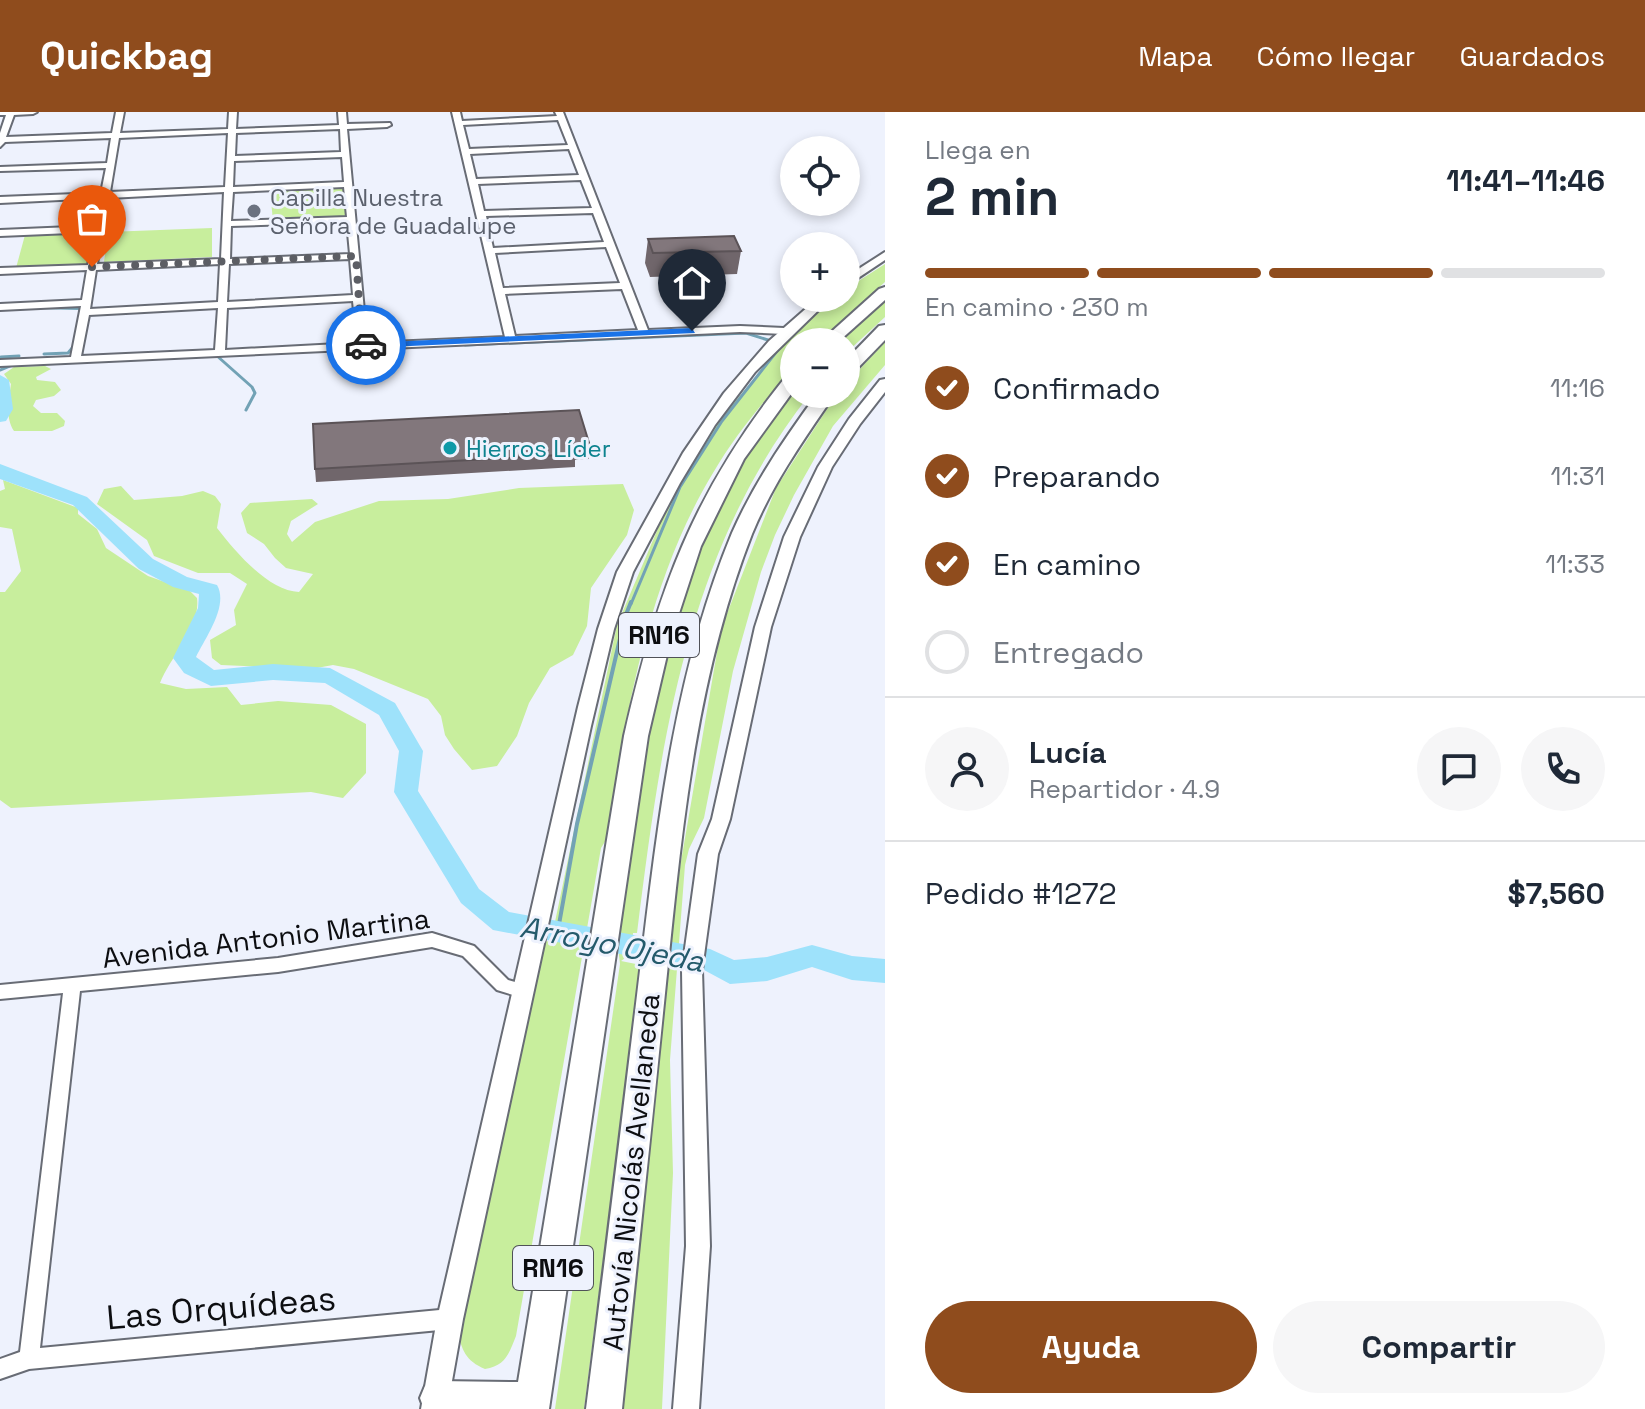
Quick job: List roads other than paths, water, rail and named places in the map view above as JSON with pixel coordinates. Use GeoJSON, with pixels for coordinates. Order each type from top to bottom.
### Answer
{"type":"FeatureCollection","features":[{"type":"Feature","properties":{"kind":"highway"},"geometry":{"type":"LineString","coordinates":[[844,328],[885,292]]}},
{"type":"Feature","properties":{"kind":"highway"},"geometry":{"type":"LineString","coordinates":[[860,356],[885,330]]}},
{"type":"Feature","properties":{"kind":"highway","name":"Autovía Nicolás Avellaneda"},"geometry":{"type":"LineString","coordinates":[[532,1404],[636,736],[659,634],[692,540],[723,475],[758,421],[780,395]]}},
{"type":"Feature","properties":{"kind":"highway","name":"Autovía Nicolás Avellaneda"},"geometry":{"type":"LineString","coordinates":[[604,1409],[656,950],[687,728],[712,618],[739,538],[761,490],[796,432],[815,408]]}},
{"type":"Feature","properties":{"kind":"highway"},"geometry":{"type":"LineString","coordinates":[[436,1404],[532,1404]]}},
{"type":"Feature","properties":{"kind":"street"},"geometry":{"type":"LineString","coordinates":[[11,112],[1,142],[387,125]]}},
{"type":"Feature","properties":{"kind":"street"},"geometry":{"type":"LineString","coordinates":[[0,113],[33,112]]}},
{"type":"Feature","properties":{"kind":"street"},"geometry":{"type":"LineString","coordinates":[[76,359],[120,112]]}},
{"type":"Feature","properties":{"kind":"street"},"geometry":{"type":"LineString","coordinates":[[220,352],[233,112]]}},
{"type":"Feature","properties":{"kind":"street"},"geometry":{"type":"LineString","coordinates":[[342,112],[362,346]]}},
{"type":"Feature","properties":{"kind":"street"},"geometry":{"type":"LineString","coordinates":[[456,112],[511,339]]}},
{"type":"Feature","properties":{"kind":"street"},"geometry":{"type":"LineString","coordinates":[[459,123],[560,115],[644,333]]}},
{"type":"Feature","properties":{"kind":"street"},"geometry":{"type":"LineString","coordinates":[[466,152],[572,147]]}},
{"type":"Feature","properties":{"kind":"street"},"geometry":{"type":"LineString","coordinates":[[230,159],[346,154]]}},
{"type":"Feature","properties":{"kind":"street"},"geometry":{"type":"LineString","coordinates":[[0,169],[111,165]]}},
{"type":"Feature","properties":{"kind":"street"},"geometry":{"type":"LineString","coordinates":[[473,182],[584,177]]}},
{"type":"Feature","properties":{"kind":"street"},"geometry":{"type":"LineString","coordinates":[[0,200],[348,184]]}},
{"type":"Feature","properties":{"kind":"street"},"geometry":{"type":"LineString","coordinates":[[481,214],[596,210]]}},
{"type":"Feature","properties":{"kind":"street"},"geometry":{"type":"LineString","coordinates":[[227,224],[352,219]]}},
{"type":"Feature","properties":{"kind":"street"},"geometry":{"type":"LineString","coordinates":[[0,233],[98,229]]}},
{"type":"Feature","properties":{"kind":"street"},"geometry":{"type":"LineString","coordinates":[[490,251],[610,244]]}},
{"type":"Feature","properties":{"kind":"street"},"geometry":{"type":"LineString","coordinates":[[860,272],[885,255]]}},
{"type":"Feature","properties":{"kind":"street"},"geometry":{"type":"LineString","coordinates":[[0,271],[356,256]]}},
{"type":"Feature","properties":{"kind":"street"},"geometry":{"type":"LineString","coordinates":[[499,291],[626,286]]}},
{"type":"Feature","properties":{"kind":"street"},"geometry":{"type":"LineString","coordinates":[[0,307],[222,305],[358,298]]}},
{"type":"Feature","properties":{"kind":"street"},"geometry":{"type":"LineString","coordinates":[[788,328],[808,312]]}},
{"type":"Feature","properties":{"kind":"street"},"geometry":{"type":"LineString","coordinates":[[0,363],[740,329],[780,331]]}},
{"type":"Feature","properties":{"kind":"street"},"geometry":{"type":"LineString","coordinates":[[436,1404],[450,1319],[592,682],[625,571],[695,442],[736,385],[780,336]]}},
{"type":"Feature","properties":{"kind":"street"},"geometry":{"type":"LineString","coordinates":[[686,1409],[698,1246],[692,970],[708,854],[721,819],[763,627],[792,537],[825,467],[854,422],[885,383]]}},
{"type":"Feature","properties":{"kind":"street","name":"Avenida Antonio Martina"},"geometry":{"type":"LineString","coordinates":[[0,992],[278,965],[432,940],[468,951],[503,985],[523,991]]}},
{"type":"Feature","properties":{"kind":"street"},"geometry":{"type":"LineString","coordinates":[[29,1359],[72,986]]}},
{"type":"Feature","properties":{"kind":"street","name":"Las Orquídeas"},"geometry":{"type":"LineString","coordinates":[[0,1369],[29,1359],[450,1319]]}},
{"type":"Feature","properties":{"kind":"waterway"},"geometry":{"type":"LineString","coordinates":[[35,308],[80,309],[79,315]]}},
{"type":"Feature","properties":{"kind":"waterway"},"geometry":{"type":"LineString","coordinates":[[465,345],[746,333],[768,340]]}},
{"type":"Feature","properties":{"kind":"waterway"},"geometry":{"type":"LineString","coordinates":[[44,354],[68,353],[73,347]]}},
{"type":"Feature","properties":{"kind":"waterway"},"geometry":{"type":"LineString","coordinates":[[631,604],[680,487],[722,421],[780,347]]}},
{"type":"Feature","properties":{"kind":"waterway"},"geometry":{"type":"LineString","coordinates":[[216,355],[252,387],[255,393],[246,410]]}},
{"type":"Feature","properties":{"kind":"waterway"},"geometry":{"type":"LineString","coordinates":[[1,357],[19,356]]}},
{"type":"Feature","properties":{"kind":"waterway"},"geometry":{"type":"LineString","coordinates":[[0,370],[12,365]]}},
{"type":"Feature","properties":{"kind":"waterway","name":"Arroyo Ojeda"},"geometry":{"type":"LineString","coordinates":[[0,380],[4,409],[0,417]]}},
{"type":"Feature","properties":{"kind":"waterway","name":"Arroyo Ojeda"},"geometry":{"type":"LineString","coordinates":[[0,470],[0,473],[80,501],[146,564],[180,582],[210,590],[209,608],[184,658],[192,668],[211,678],[273,672],[330,676],[387,709],[411,751],[406,792],[470,896],[502,922],[710,960],[730,972],[767,969],[812,956],[852,968],[885,971]]}},
{"type":"Feature","properties":{"kind":"waterway"},"geometry":{"type":"LineString","coordinates":[[558,930],[577,824],[631,602]]}},
{"type":"Feature","properties":{"kind":"place","name":"Capilla Nuestra Señora de Guadalupe"},"geometry":{"type":"Point","coordinates":[254,211]}},
{"type":"Feature","properties":{"kind":"place","name":"Hierros Líder"},"geometry":{"type":"Point","coordinates":[450,448]}}]}
